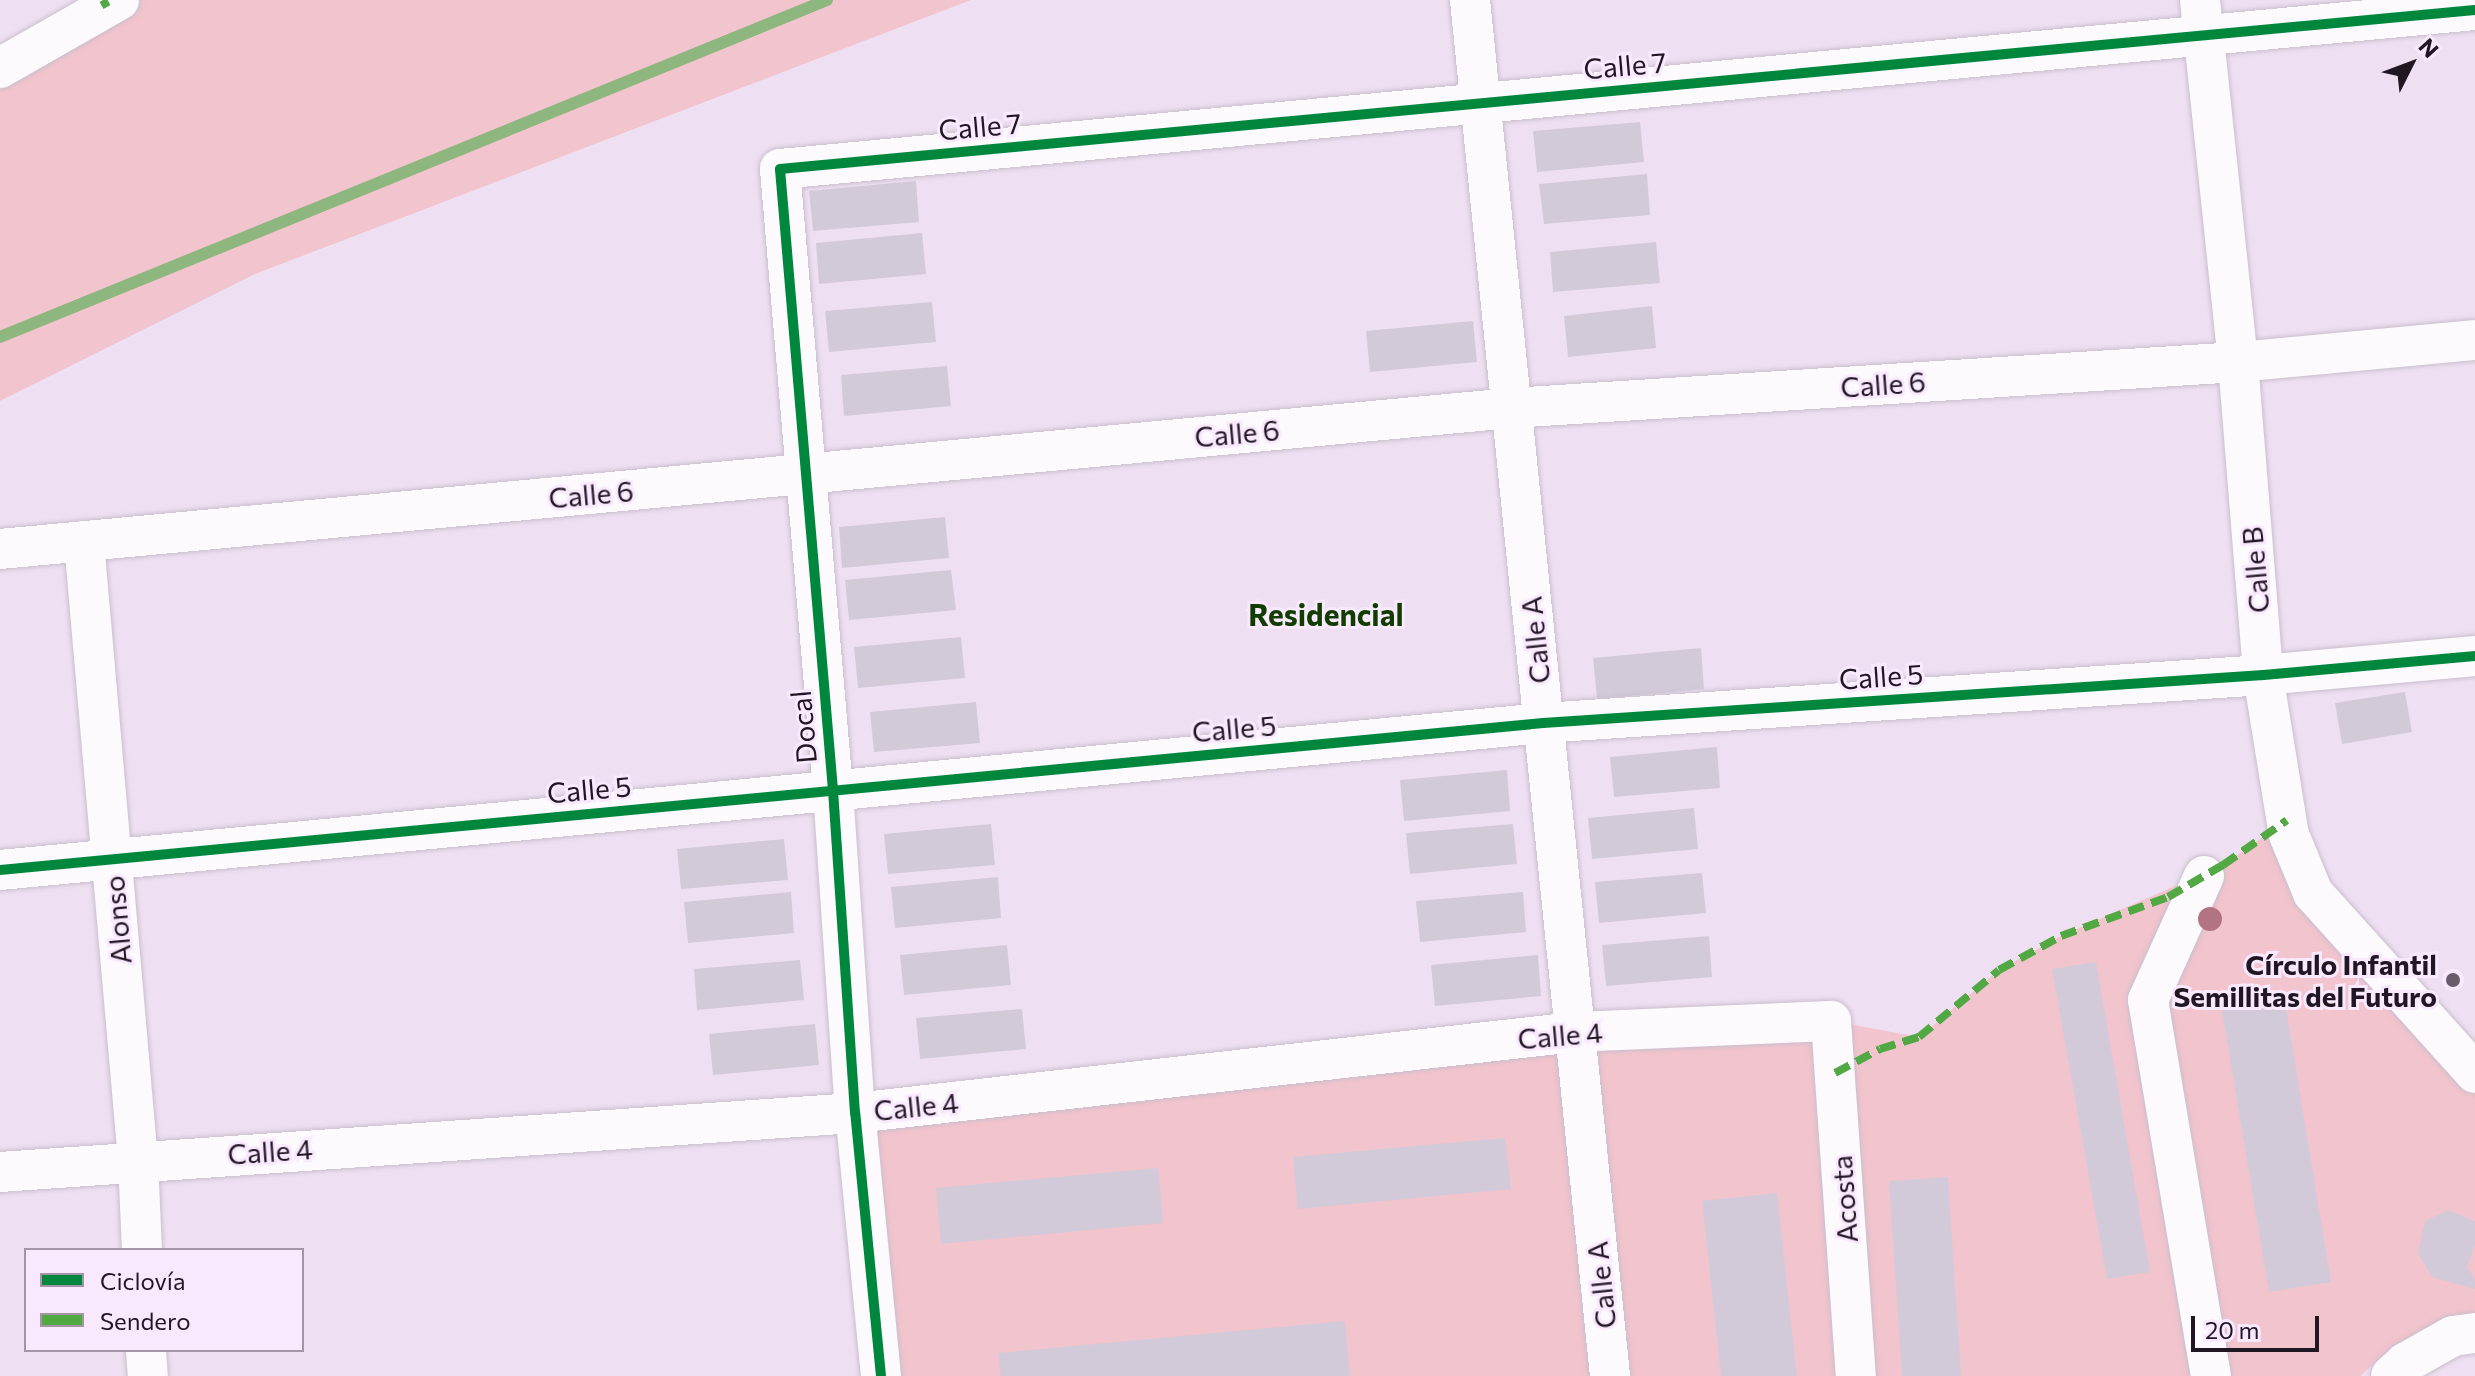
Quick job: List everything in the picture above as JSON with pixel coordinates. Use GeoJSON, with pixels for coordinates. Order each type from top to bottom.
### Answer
{"type":"FeatureCollection","features":[{"type":"Feature","properties":{"kind":"street"},"geometry":{"type":"LineString","coordinates":[[0,68],[119,0]]}},
{"type":"Feature","properties":{"kind":"street","name":"Calle A"},"geometry":{"type":"LineString","coordinates":[[1470,0],[1610,1376]]}},
{"type":"Feature","properties":{"kind":"street","name":"Calle 7"},"geometry":{"type":"LineString","coordinates":[[780,169],[1479,103],[2200,17],[2475,10]]}},
{"type":"Feature","properties":{"kind":"street","name":"Calle B"},"geometry":{"type":"LineString","coordinates":[[2200,17],[2238,362],[2263,675],[2289,835],[2313,893],[2475,1073]]}},
{"type":"Feature","properties":{"kind":"street","name":"Docal"},"geometry":{"type":"LineString","coordinates":[[780,169],[833,790],[855,1113],[881,1376]]}},
{"type":"Feature","properties":{"kind":"street","name":"Calle 6"},"geometry":{"type":"LineString","coordinates":[[0,549],[1511,408],[2238,362],[2475,340]]}},
{"type":"Feature","properties":{"kind":"street","name":"Alonso"},"geometry":{"type":"LineString","coordinates":[[84,542],[138,1160],[142,1248]]}},
{"type":"Feature","properties":{"kind":"street","name":"Calle 5"},"geometry":{"type":"LineString","coordinates":[[0,870],[1543,723],[2263,675],[2475,656]]}},
{"type":"Feature","properties":{"kind":"street"},"geometry":{"type":"LineString","coordinates":[[2204,876],[2148,1000],[2211,1376]]}},
{"type":"Feature","properties":{"kind":"street","name":"Calle 4"},"geometry":{"type":"LineString","coordinates":[[0,1172],[138,1160],[855,1113],[1575,1032],[1831,1021]]}},
{"type":"Feature","properties":{"kind":"street","name":"Acosta"},"geometry":{"type":"LineString","coordinates":[[1831,1021],[1856,1376]]}},
{"type":"Feature","properties":{"kind":"street"},"geometry":{"type":"LineString","coordinates":[[2391,1376],[2405,1363],[2453,1336],[2475,1333]]}},
{"type":"Feature","properties":{"kind":"street"},"geometry":{"type":"LineString","coordinates":[[146,1352],[148,1376]]}},
{"type":"Feature","properties":{"kind":"shaded area"},"geometry":{"type":"Polygon","coordinates":[[[120,0],[971,0],[255,274],[0,401],[0,69],[120,0]]]}},
{"type":"Feature","properties":{"kind":"shaded area"},"geometry":{"type":"Polygon","coordinates":[[[2287,820],[2313,893],[2475,1073],[2475,1316],[2394,1346],[2360,1376],[881,1376],[855,1113],[1831,1021],[1919,1037],[1999,970],[2061,936],[2223,865],[2287,820]]]}},
{"type":"Feature","properties":{"kind":"building"},"geometry":{"type":"Polygon","coordinates":[[[1640,122],[1644,162],[1537,172],[1533,131],[1640,122]]]}},
{"type":"Feature","properties":{"kind":"building"},"geometry":{"type":"Polygon","coordinates":[[[1647,174],[1650,215],[1544,224],[1539,184],[1647,174]]]}},
{"type":"Feature","properties":{"kind":"building"},"geometry":{"type":"Polygon","coordinates":[[[916,181],[919,222],[813,231],[809,191],[916,181]]]}},
{"type":"Feature","properties":{"kind":"building"},"geometry":{"type":"Polygon","coordinates":[[[922,233],[926,274],[819,284],[816,243],[922,233]]]}},
{"type":"Feature","properties":{"kind":"building"},"geometry":{"type":"Polygon","coordinates":[[[1656,242],[1660,283],[1553,292],[1550,252],[1656,242]]]}},
{"type":"Feature","properties":{"kind":"building"},"geometry":{"type":"Polygon","coordinates":[[[932,302],[936,342],[829,352],[825,311],[932,302]]]}},
{"type":"Feature","properties":{"kind":"building"},"geometry":{"type":"Polygon","coordinates":[[[1652,306],[1656,348],[1568,357],[1564,316],[1652,306]]]}},
{"type":"Feature","properties":{"kind":"building"},"geometry":{"type":"Polygon","coordinates":[[[1473,321],[1477,362],[1370,372],[1366,331],[1473,321]]]}},
{"type":"Feature","properties":{"kind":"building"},"geometry":{"type":"Polygon","coordinates":[[[947,366],[951,406],[844,416],[841,375],[947,366]]]}},
{"type":"Feature","properties":{"kind":"building"},"geometry":{"type":"Polygon","coordinates":[[[945,517],[949,558],[842,568],[839,527],[945,517]]]}},
{"type":"Feature","properties":{"kind":"building"},"geometry":{"type":"Polygon","coordinates":[[[951,570],[956,610],[849,620],[845,580],[951,570]]]}},
{"type":"Feature","properties":{"kind":"building"},"geometry":{"type":"Polygon","coordinates":[[[961,637],[965,678],[858,688],[854,647],[961,637]]]}},
{"type":"Feature","properties":{"kind":"building"},"geometry":{"type":"Polygon","coordinates":[[[1701,648],[1704,689],[1597,699],[1593,658],[1701,648]]]}},
{"type":"Feature","properties":{"kind":"building"},"geometry":{"type":"Polygon","coordinates":[[[2405,692],[2412,732],[2342,744],[2335,703],[2405,692]]]}},
{"type":"Feature","properties":{"kind":"building"},"geometry":{"type":"Polygon","coordinates":[[[976,702],[980,743],[874,752],[870,712],[976,702]]]}},
{"type":"Feature","properties":{"kind":"building"},"geometry":{"type":"Polygon","coordinates":[[[1717,747],[1720,788],[1614,797],[1610,757],[1717,747]]]}},
{"type":"Feature","properties":{"kind":"building"},"geometry":{"type":"Polygon","coordinates":[[[1507,770],[1510,811],[1404,821],[1400,780],[1507,770]]]}},
{"type":"Feature","properties":{"kind":"building"},"geometry":{"type":"Polygon","coordinates":[[[1694,808],[1698,849],[1592,859],[1588,818],[1694,808]]]}},
{"type":"Feature","properties":{"kind":"building"},"geometry":{"type":"Polygon","coordinates":[[[991,824],[995,865],[888,874],[884,834],[991,824]]]}},
{"type":"Feature","properties":{"kind":"building"},"geometry":{"type":"Polygon","coordinates":[[[1513,824],[1517,864],[1410,874],[1406,833],[1513,824]]]}},
{"type":"Feature","properties":{"kind":"building"},"geometry":{"type":"Polygon","coordinates":[[[784,839],[788,880],[681,889],[677,849],[784,839]]]}},
{"type":"Feature","properties":{"kind":"building"},"geometry":{"type":"Polygon","coordinates":[[[1702,873],[1706,913],[1599,923],[1595,882],[1702,873]]]}},
{"type":"Feature","properties":{"kind":"building"},"geometry":{"type":"Polygon","coordinates":[[[998,877],[1001,918],[895,928],[891,887],[998,877]]]}},
{"type":"Feature","properties":{"kind":"building"},"geometry":{"type":"Polygon","coordinates":[[[791,892],[794,933],[688,943],[684,902],[791,892]]]}},
{"type":"Feature","properties":{"kind":"building"},"geometry":{"type":"Polygon","coordinates":[[[1523,892],[1526,932],[1420,942],[1416,901],[1523,892]]]}},
{"type":"Feature","properties":{"kind":"building"},"geometry":{"type":"Polygon","coordinates":[[[1709,936],[1712,977],[1606,986],[1602,945],[1709,936]]]}},
{"type":"Feature","properties":{"kind":"building"},"geometry":{"type":"Polygon","coordinates":[[[1007,945],[1011,985],[904,995],[900,955],[1007,945]]]}},
{"type":"Feature","properties":{"kind":"building"},"geometry":{"type":"Polygon","coordinates":[[[1538,955],[1541,996],[1435,1006],[1431,965],[1538,955]]]}},
{"type":"Feature","properties":{"kind":"building"},"geometry":{"type":"Polygon","coordinates":[[[800,960],[804,1000],[697,1010],[694,969],[800,960]]]}},
{"type":"Feature","properties":{"kind":"building"},"geometry":{"type":"Polygon","coordinates":[[[2096,962],[2150,1272],[2107,1279],[2052,969],[2096,962]]]}},
{"type":"Feature","properties":{"kind":"building"},"geometry":{"type":"Polygon","coordinates":[[[2284,996],[2331,1282],[2269,1292],[2221,1005],[2284,996]]]}},
{"type":"Feature","properties":{"kind":"building"},"geometry":{"type":"Polygon","coordinates":[[[1022,1009],[1026,1049],[920,1059],[916,1018],[1022,1009]]]}},
{"type":"Feature","properties":{"kind":"building"},"geometry":{"type":"Polygon","coordinates":[[[815,1024],[819,1065],[713,1075],[709,1034],[815,1024]]]}},
{"type":"Feature","properties":{"kind":"building"},"geometry":{"type":"Polygon","coordinates":[[[1505,1138],[1511,1189],[1298,1209],[1293,1157],[1505,1138]]]}},
{"type":"Feature","properties":{"kind":"building"},"geometry":{"type":"Polygon","coordinates":[[[1158,1168],[1163,1223],[941,1244],[936,1188],[1158,1168]]]}},
{"type":"Feature","properties":{"kind":"building"},"geometry":{"type":"Polygon","coordinates":[[[1948,1177],[1961,1376],[1902,1376],[1889,1181],[1948,1177]]]}},
{"type":"Feature","properties":{"kind":"building"},"geometry":{"type":"Polygon","coordinates":[[[1777,1193],[1797,1376],[1721,1376],[1702,1201],[1777,1193]]]}},
{"type":"Feature","properties":{"kind":"building"},"geometry":{"type":"Polygon","coordinates":[[[2448,1210],[2475,1221],[2475,1245],[2467,1267],[2475,1279],[2475,1289],[2432,1277],[2418,1254],[2425,1221],[2448,1210]]]}},
{"type":"Feature","properties":{"kind":"building"},"geometry":{"type":"Polygon","coordinates":[[[1345,1321],[1350,1376],[1001,1376],[998,1353],[1345,1321]]]}},
{"type":"Feature","properties":{"kind":"waterway"},"geometry":{"type":"LineString","coordinates":[[0,337],[827,0]]}},
{"type":"Feature","properties":{"kind":"marked path"},"geometry":{"type":"LineString","coordinates":[[103,0],[107,7]]}},
{"type":"Feature","properties":{"kind":"marked path"},"geometry":{"type":"LineString","coordinates":[[1835,1073],[1880,1049],[1919,1037],[1999,970],[2061,936],[2168,897],[2223,865],[2287,820]]}},
{"type":"Feature","properties":{"kind":"cycle path"},"geometry":{"type":"LineString","coordinates":[[881,1376],[855,1113],[833,790],[780,169],[2475,10]]}},
{"type":"Feature","properties":{"kind":"cycle path"},"geometry":{"type":"LineString","coordinates":[[0,870],[1543,723],[2263,675],[2475,656]]}},
{"type":"Feature","properties":{"kind":"place","name":"Círculo Infantil Semillitas del Futuro"},"geometry":{"type":"Point","coordinates":[2453,980]}},
{"type":"Feature","properties":{"kind":"district","name":"Residencial"},"geometry":{"type":"Point","coordinates":[1326,614]}}]}
